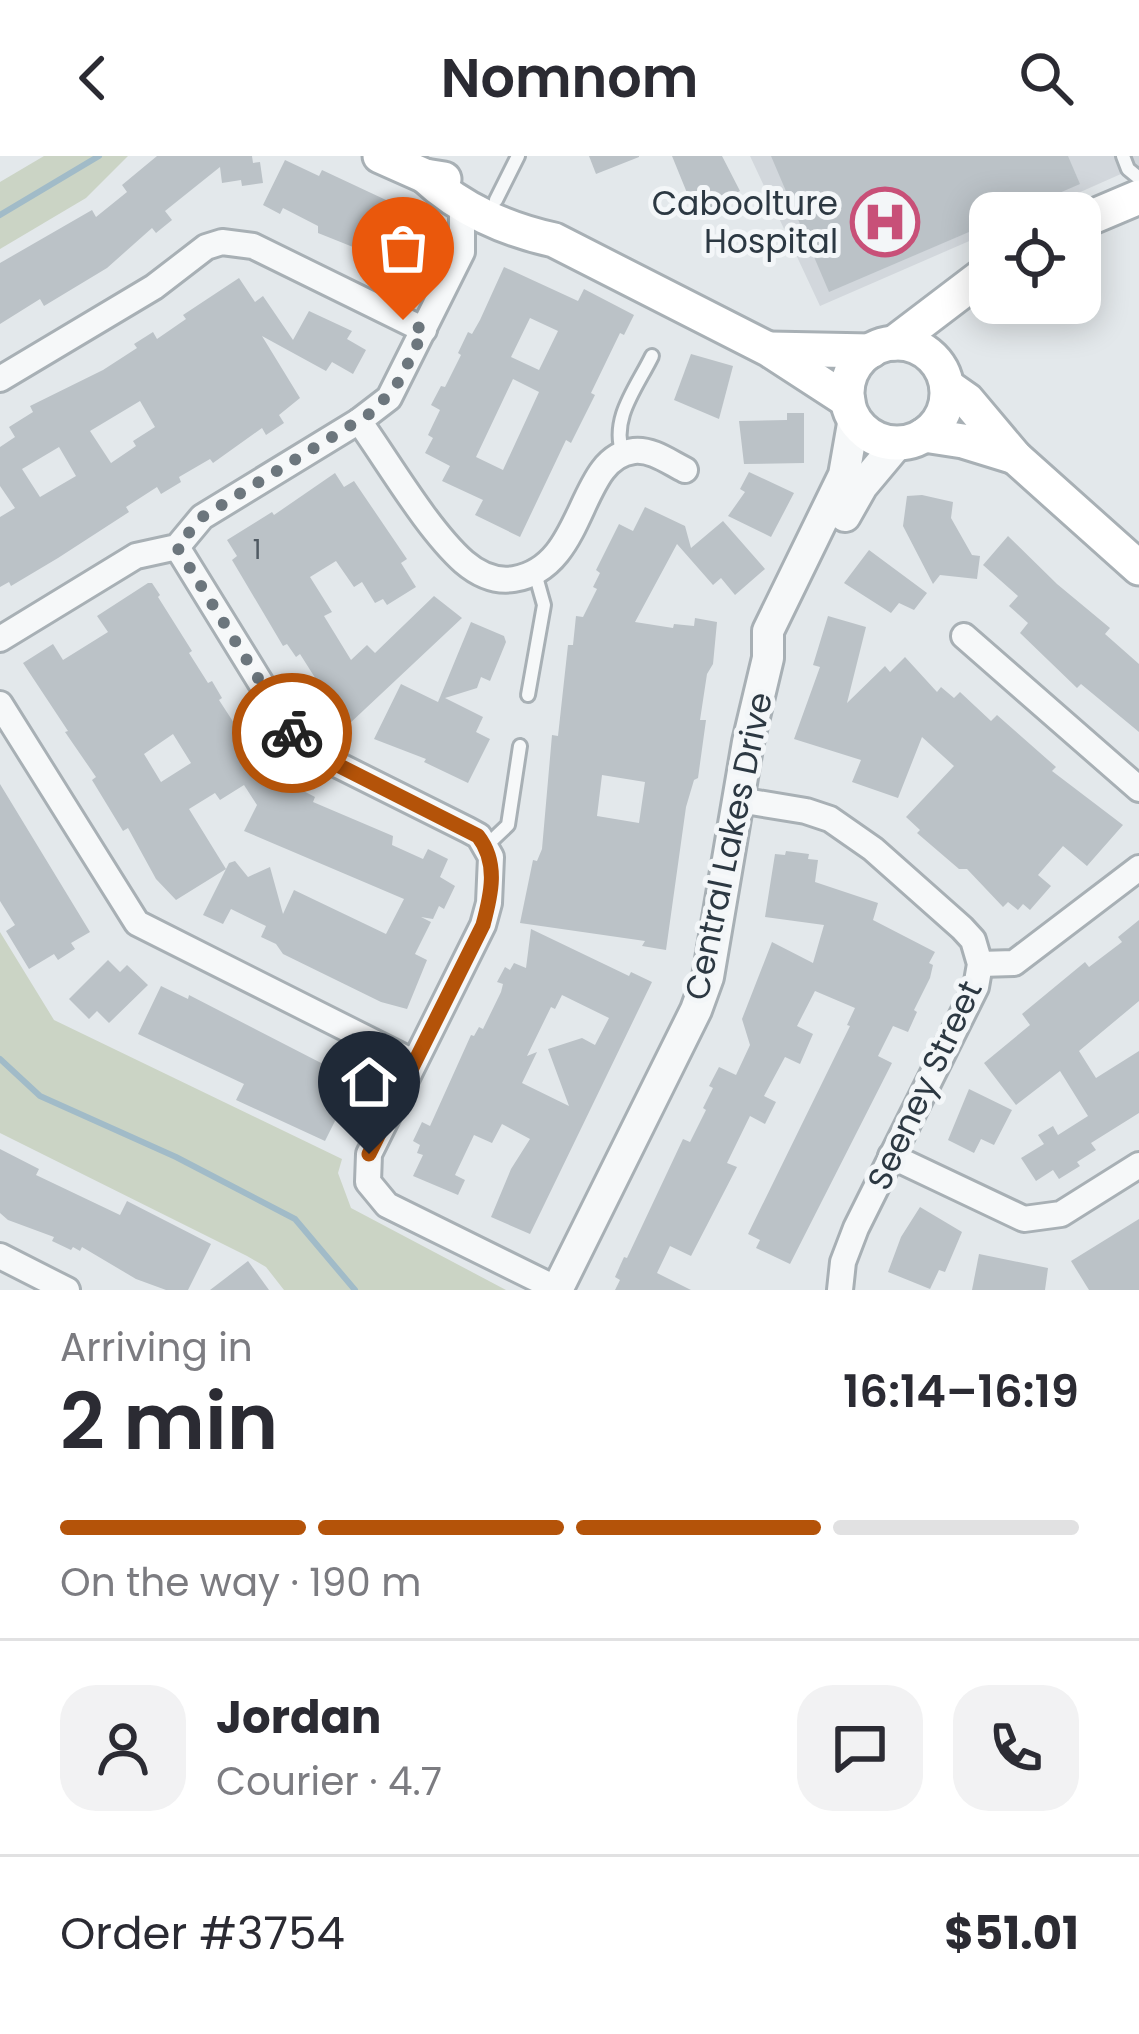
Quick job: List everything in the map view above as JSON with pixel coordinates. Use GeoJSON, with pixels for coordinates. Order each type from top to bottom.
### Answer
{"type":"FeatureCollection","features":[{"type":"Feature","properties":{"kind":"main road"},"geometry":{"type":"LineString","coordinates":[[380,156],[424,176],[462,205],[500,212]]}},
{"type":"Feature","properties":{"kind":"main road"},"geometry":{"type":"LineString","coordinates":[[424,176],[450,180],[500,212],[768,349],[851,410],[873,437],[963,441],[1016,457]]}},
{"type":"Feature","properties":{"kind":"main road"},"geometry":{"type":"LineString","coordinates":[[1101,213],[1139,196]]}},
{"type":"Feature","properties":{"kind":"main road"},"geometry":{"type":"LineString","coordinates":[[851,410],[851,373],[969,287]]}},
{"type":"Feature","properties":{"kind":"main road"},"geometry":{"type":"LineString","coordinates":[[911,439],[943,414],[944,378],[957,315],[969,297]]}},
{"type":"Feature","properties":{"kind":"main road"},"geometry":{"type":"LineString","coordinates":[[768,349],[922,349],[1016,457],[1139,568]]}},
{"type":"Feature","properties":{"kind":"street"},"geometry":{"type":"LineString","coordinates":[[462,205],[462,252]]}},
{"type":"Feature","properties":{"kind":"street"},"geometry":{"type":"LineString","coordinates":[[0,639],[136,556],[177,547],[202,517],[389,398],[462,252],[500,212]]}},
{"type":"Feature","properties":{"kind":"street"},"geometry":{"type":"LineString","coordinates":[[0,379],[154,287],[206,247],[222,242],[253,246],[424,330]]}},
{"type":"Feature","properties":{"kind":"street","name":"Central Lakes Drive"},"geometry":{"type":"LineString","coordinates":[[557,1290],[696,1010],[716,940],[748,742],[768,658],[768,631],[844,475],[851,410]]}},
{"type":"Feature","properties":{"kind":"street"},"geometry":{"type":"LineString","coordinates":[[359,421],[460,559],[489,578],[535,573],[558,555],[603,470],[623,454],[650,452],[685,470]]}},
{"type":"Feature","properties":{"kind":"street","name":"Central Lakes Drive"},"geometry":{"type":"LineString","coordinates":[[768,658],[787,634],[862,486],[911,439]]}},
{"type":"Feature","properties":{"kind":"street"},"geometry":{"type":"LineString","coordinates":[[177,547],[291,732],[320,756],[468,830],[486,846],[492,870],[483,925],[369,1154],[368,1181],[387,1205],[557,1290]]}},
{"type":"Feature","properties":{"kind":"street"},"geometry":{"type":"LineString","coordinates":[[964,636],[1139,788]]}},
{"type":"Feature","properties":{"kind":"street"},"geometry":{"type":"LineString","coordinates":[[0,704],[137,923],[413,1062]]}},
{"type":"Feature","properties":{"kind":"street","name":"Seeney Street"},"geometry":{"type":"LineString","coordinates":[[740,800],[806,811],[850,830],[962,928],[973,940],[980,964],[968,1006],[856,1228],[840,1290]]}},
{"type":"Feature","properties":{"kind":"street"},"geometry":{"type":"LineString","coordinates":[[980,964],[1014,963],[1139,868]]}},
{"type":"Feature","properties":{"kind":"street"},"geometry":{"type":"LineString","coordinates":[[891,1156],[1024,1219],[1061,1214],[1139,1165]]}},
{"type":"Feature","properties":{"kind":"street"},"geometry":{"type":"LineString","coordinates":[[0,1256],[67,1290]]}},
{"type":"Feature","properties":{"kind":"lane"},"geometry":{"type":"LineString","coordinates":[[500,212],[518,156]]}},
{"type":"Feature","properties":{"kind":"lane"},"geometry":{"type":"LineString","coordinates":[[1124,156],[1139,178]]}},
{"type":"Feature","properties":{"kind":"lane"},"geometry":{"type":"LineString","coordinates":[[623,454],[616,437],[618,423],[652,356]]}},
{"type":"Feature","properties":{"kind":"lane"},"geometry":{"type":"LineString","coordinates":[[528,695],[544,605],[535,573]]}},
{"type":"Feature","properties":{"kind":"lane"},"geometry":{"type":"LineString","coordinates":[[486,846],[508,825],[520,746]]}},
{"type":"Feature","properties":{"kind":"shaded area","name":"Caboolture Hospital"},"geometry":{"type":"Polygon","coordinates":[[[750,156],[1139,156],[1139,166],[1080,192],[969,192],[969,241],[820,306],[750,156]]]}},
{"type":"Feature","properties":{"kind":"green space"},"geometry":{"type":"Polygon","coordinates":[[[44,156],[128,156],[86,198],[0,249],[0,182],[44,156]]]}},
{"type":"Feature","properties":{"kind":"green space"},"geometry":{"type":"Polygon","coordinates":[[[0,932],[54,1020],[342,1159],[338,1173],[351,1208],[506,1290],[284,1290],[266,1267],[247,1256],[0,1133],[0,932]]]}},
{"type":"Feature","properties":{"kind":"building"},"geometry":{"type":"Polygon","coordinates":[[[157,156],[252,156],[253,163],[260,162],[263,183],[222,183],[220,167],[165,211],[172,220],[156,233],[152,228],[107,268],[44,306],[40,299],[0,324],[0,263],[92,210],[96,217],[127,192],[122,185],[157,156]]]}},
{"type":"Feature","properties":{"kind":"building"},"geometry":{"type":"Polygon","coordinates":[[[589,156],[639,156],[639,157],[596,174],[589,156]]]}},
{"type":"Feature","properties":{"kind":"building"},"geometry":{"type":"Polygon","coordinates":[[[672,156],[722,156],[740,191],[738,197],[728,200],[731,206],[711,214],[710,208],[694,210],[672,156]]]}},
{"type":"Feature","properties":{"kind":"building","name":"Caboolture Hospital"},"geometry":{"type":"Polygon","coordinates":[[[771,156],[1068,156],[1080,184],[1062,192],[969,192],[969,232],[829,292],[771,156]]]}},
{"type":"Feature","properties":{"kind":"building"},"geometry":{"type":"Polygon","coordinates":[[[285,160],[319,176],[322,170],[433,222],[409,273],[384,266],[377,279],[361,272],[368,253],[318,233],[318,226],[283,208],[280,214],[263,205],[285,160]]]}},
{"type":"Feature","properties":{"kind":"building"},"geometry":{"type":"Polygon","coordinates":[[[504,267],[578,301],[584,289],[634,315],[624,335],[620,333],[591,393],[595,395],[571,443],[566,440],[520,537],[475,515],[483,500],[442,481],[450,466],[425,453],[440,410],[431,405],[441,386],[445,387],[468,332],[472,334],[504,267]],[[530,318],[511,357],[539,370],[558,331],[530,318]],[[513,379],[476,457],[503,470],[539,392],[513,379]]]}},
{"type":"Feature","properties":{"kind":"building"},"geometry":{"type":"Polygon","coordinates":[[[239,278],[255,302],[263,296],[293,340],[309,311],[352,331],[347,339],[366,350],[353,374],[332,362],[326,371],[262,336],[300,398],[279,415],[284,423],[266,435],[262,428],[213,463],[210,459],[179,477],[181,482],[161,494],[157,487],[126,507],[129,512],[58,558],[11,586],[9,582],[0,587],[0,517],[15,508],[0,486],[0,447],[15,437],[9,427],[33,412],[30,406],[103,370],[153,332],[157,339],[186,319],[183,315],[239,278]],[[140,401],[90,431],[111,463],[155,427],[140,401]],[[59,447],[22,469],[40,497],[76,476],[59,447]]]}},
{"type":"Feature","properties":{"kind":"building"},"geometry":{"type":"Polygon","coordinates":[[[691,354],[733,366],[719,419],[674,400],[691,354]]]}},
{"type":"Feature","properties":{"kind":"building"},"geometry":{"type":"Polygon","coordinates":[[[787,413],[804,413],[804,463],[744,464],[739,421],[787,420],[787,413]]]}},
{"type":"Feature","properties":{"kind":"building"},"geometry":{"type":"Polygon","coordinates":[[[749,472],[794,493],[771,537],[728,516],[745,492],[740,489],[749,472]]]}},
{"type":"Feature","properties":{"kind":"building"},"geometry":{"type":"Polygon","coordinates":[[[335,473],[344,487],[354,481],[407,559],[401,563],[416,587],[387,605],[383,599],[375,603],[362,582],[354,587],[336,561],[310,577],[332,612],[324,616],[351,660],[367,645],[375,653],[434,596],[462,618],[348,725],[315,688],[319,684],[300,654],[296,657],[287,644],[283,646],[232,560],[237,556],[227,540],[335,473]]]}},
{"type":"Feature","properties":{"kind":"building"},"geometry":{"type":"Polygon","coordinates":[[[907,496],[953,502],[951,518],[972,555],[980,556],[977,579],[940,575],[933,584],[903,526],[907,496]]]}},
{"type":"Feature","properties":{"kind":"building"},"geometry":{"type":"Polygon","coordinates":[[[645,507],[685,526],[691,548],[723,521],[765,569],[735,595],[721,578],[713,585],[677,544],[635,622],[673,628],[674,624],[694,626],[695,618],[717,622],[700,720],[706,720],[698,778],[686,807],[666,950],[642,946],[645,941],[520,923],[533,860],[537,861],[542,849],[552,735],[558,736],[568,645],[573,645],[576,616],[583,617],[597,589],[593,587],[600,573],[596,570],[619,524],[633,531],[645,507]],[[602,775],[597,816],[639,823],[645,782],[602,775]]]}},
{"type":"Feature","properties":{"kind":"building"},"geometry":{"type":"Polygon","coordinates":[[[1008,536],[1110,628],[1105,634],[1139,664],[1139,732],[1081,684],[1077,688],[1020,633],[1028,623],[1009,606],[1018,596],[983,565],[1008,536]]]}},
{"type":"Feature","properties":{"kind":"building"},"geometry":{"type":"Polygon","coordinates":[[[869,550],[927,593],[914,610],[899,603],[891,613],[844,583],[869,550]]]}},
{"type":"Feature","properties":{"kind":"building"},"geometry":{"type":"Polygon","coordinates":[[[152,583],[189,653],[208,683],[212,681],[219,700],[265,771],[315,797],[313,802],[393,836],[392,845],[423,859],[428,849],[448,859],[440,877],[455,886],[444,909],[439,906],[433,919],[421,917],[431,922],[415,954],[427,960],[407,1009],[381,1002],[283,954],[276,944],[261,937],[266,926],[231,909],[223,924],[203,915],[226,869],[176,900],[156,879],[23,663],[53,644],[63,660],[108,632],[97,616],[152,583]],[[173,734],[144,754],[161,782],[191,763],[173,734]],[[244,785],[220,800],[215,793],[189,809],[226,869],[235,861],[248,877],[270,867],[283,914],[294,890],[386,934],[404,899],[244,831],[257,805],[244,785]]]}},
{"type":"Feature","properties":{"kind":"building"},"geometry":{"type":"Polygon","coordinates":[[[828,616],[866,627],[847,703],[885,666],[890,672],[905,657],[937,692],[941,687],[954,698],[960,692],[991,721],[997,715],[1056,767],[1052,771],[1123,825],[1087,866],[1063,846],[1038,875],[1051,886],[1030,910],[1023,904],[1018,910],[1008,902],[1003,907],[967,869],[959,869],[917,833],[920,830],[906,817],[954,766],[922,737],[898,798],[852,782],[861,760],[794,739],[820,667],[813,665],[828,616]]]}},
{"type":"Feature","properties":{"kind":"building"},"geometry":{"type":"Polygon","coordinates":[[[471,622],[504,636],[506,642],[490,681],[481,677],[477,688],[445,698],[483,717],[476,732],[490,739],[468,783],[424,762],[426,759],[374,739],[401,684],[438,702],[471,622]]]}},
{"type":"Feature","properties":{"kind":"building"},"geometry":{"type":"Polygon","coordinates":[[[0,784],[90,932],[71,943],[75,949],[58,960],[54,954],[29,969],[6,931],[15,925],[0,901],[0,784]]]}},
{"type":"Feature","properties":{"kind":"building"},"geometry":{"type":"Polygon","coordinates":[[[786,851],[818,860],[815,882],[878,903],[873,920],[935,952],[917,1012],[908,1032],[893,1026],[878,1056],[892,1063],[790,1264],[756,1248],[760,1240],[748,1234],[855,1008],[815,991],[797,1026],[813,1034],[800,1064],[785,1057],[764,1096],[776,1102],[765,1124],[750,1116],[727,1163],[737,1167],[691,1256],[670,1246],[657,1273],[691,1290],[615,1290],[624,1257],[683,1139],[690,1142],[706,1110],[713,1088],[709,1086],[719,1067],[736,1075],[750,1045],[742,1019],[772,942],[813,963],[824,925],[765,917],[775,854],[786,851]]]}},
{"type":"Feature","properties":{"kind":"building"},"geometry":{"type":"Polygon","coordinates":[[[1139,920],[1139,1001],[1079,1051],[1096,1078],[1139,1051],[1139,1113],[1091,1143],[1096,1150],[1077,1162],[1080,1166],[1059,1179],[1053,1170],[1036,1181],[1021,1158],[1044,1144],[1038,1135],[1053,1126],[1058,1135],[1088,1116],[1060,1071],[1016,1105],[984,1063],[1030,1025],[1022,1014],[1085,962],[1089,967],[1122,942],[1118,937],[1139,920]]]}},
{"type":"Feature","properties":{"kind":"building"},"geometry":{"type":"Polygon","coordinates":[[[531,929],[629,976],[631,972],[652,982],[530,1234],[491,1217],[530,1139],[502,1124],[492,1143],[474,1135],[455,1175],[465,1180],[458,1195],[413,1176],[423,1155],[417,1153],[420,1145],[413,1141],[422,1122],[430,1126],[471,1035],[483,1029],[501,992],[503,984],[497,982],[505,967],[510,970],[514,963],[526,968],[531,929]],[[562,995],[527,1056],[537,1052],[522,1083],[569,1106],[548,1049],[582,1038],[595,1045],[609,1018],[562,995]]]}},
{"type":"Feature","properties":{"kind":"building"},"geometry":{"type":"Polygon","coordinates":[[[108,960],[120,972],[127,965],[148,985],[109,1023],[97,1011],[89,1019],[69,999],[108,960]]]}},
{"type":"Feature","properties":{"kind":"building"},"geometry":{"type":"Polygon","coordinates":[[[161,986],[188,999],[189,995],[358,1082],[348,1101],[354,1104],[345,1123],[336,1119],[325,1141],[236,1100],[244,1084],[138,1034],[161,986]]]}},
{"type":"Feature","properties":{"kind":"building"},"geometry":{"type":"Polygon","coordinates":[[[969,1089],[1012,1110],[994,1145],[981,1139],[974,1153],[948,1140],[969,1089]]]}},
{"type":"Feature","properties":{"kind":"building"},"geometry":{"type":"Polygon","coordinates":[[[0,1149],[39,1169],[36,1175],[120,1215],[127,1201],[211,1244],[188,1290],[166,1290],[136,1279],[82,1247],[71,1250],[52,1241],[54,1237],[8,1220],[0,1213],[0,1149]]]}},
{"type":"Feature","properties":{"kind":"building"},"geometry":{"type":"Polygon","coordinates":[[[920,1207],[962,1232],[945,1272],[939,1270],[930,1289],[888,1272],[901,1237],[920,1207]]]}},
{"type":"Feature","properties":{"kind":"building"},"geometry":{"type":"Polygon","coordinates":[[[1139,1219],[1139,1290],[1089,1290],[1071,1261],[1139,1219]]]}},
{"type":"Feature","properties":{"kind":"building"},"geometry":{"type":"Polygon","coordinates":[[[979,1254],[1048,1268],[1045,1290],[972,1290],[979,1254]]]}},
{"type":"Feature","properties":{"kind":"building"},"geometry":{"type":"Polygon","coordinates":[[[248,1261],[269,1290],[210,1290],[248,1261]]]}},
{"type":"Feature","properties":{"kind":"waterway"},"geometry":{"type":"LineString","coordinates":[[0,215],[99,156]]}},
{"type":"Feature","properties":{"kind":"waterway"},"geometry":{"type":"LineString","coordinates":[[0,1059],[40,1096],[176,1157],[295,1219],[355,1290]]}},
{"type":"Feature","properties":{"kind":"way so far"},"geometry":{"type":"LineString","coordinates":[[292,733],[177,547],[202,517],[389,398],[424,330],[403,320]]}},
{"type":"Feature","properties":{"kind":"place","name":"Caboolture Hospital"},"geometry":{"type":"Point","coordinates":[885,222]}},
{"type":"Feature","properties":{"kind":"route"},"geometry":{"type":"LineString","coordinates":[[292,733],[320,756],[478,836],[491,857],[483,925],[369,1154]]}}]}
